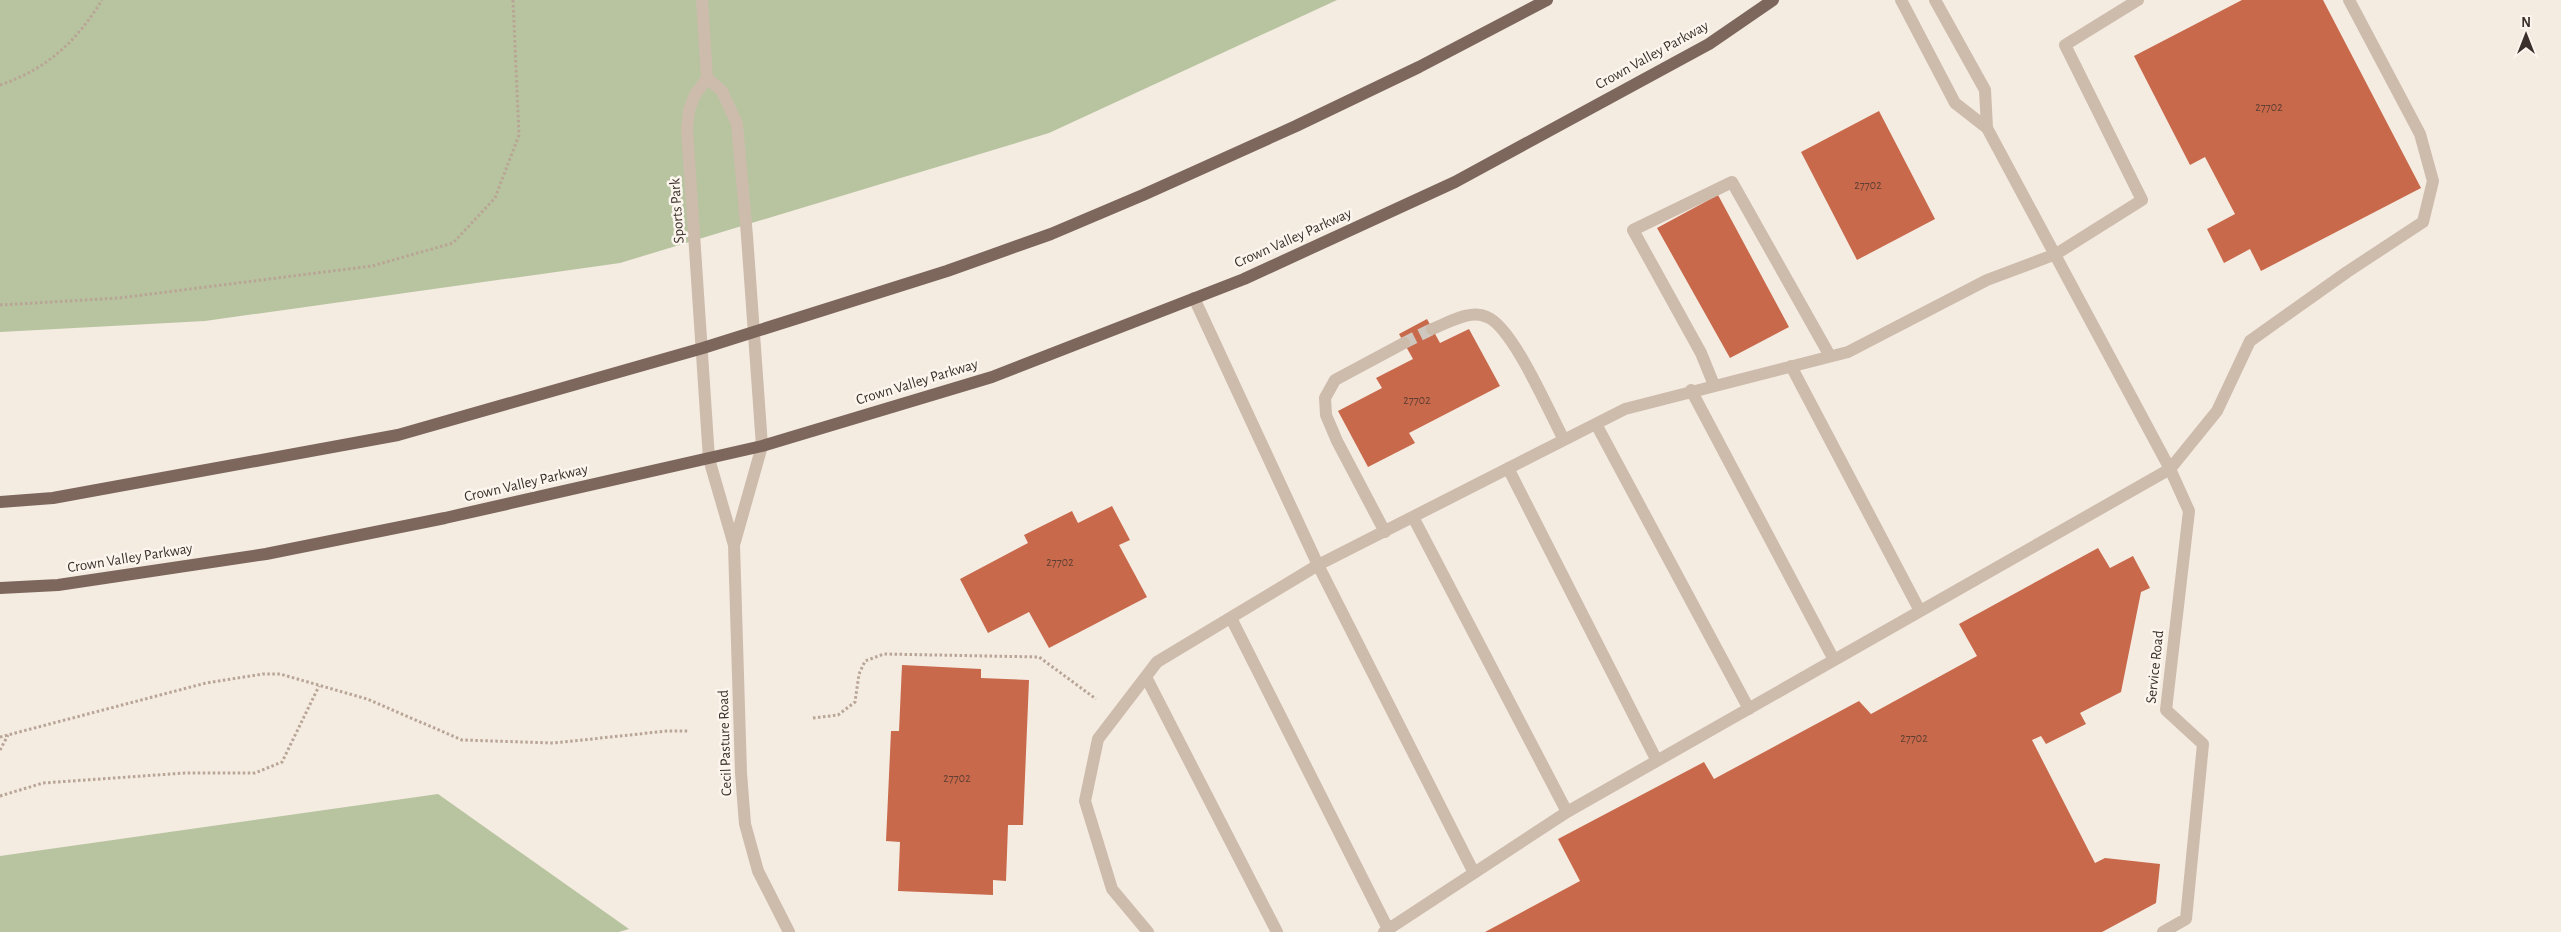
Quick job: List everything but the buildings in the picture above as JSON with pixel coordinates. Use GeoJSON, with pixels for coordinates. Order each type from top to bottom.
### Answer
{"type":"FeatureCollection","features":[{"type":"Feature","properties":{"kind":"main road"},"geometry":{"type":"LineString","coordinates":[[0,502],[53,498],[398,435],[703,348],[947,271],[1051,234],[1116,207],[1296,126],[1419,67],[1547,0]]}},
{"type":"Feature","properties":{"kind":"main road","name":"Crown Valley Parkway"},"geometry":{"type":"LineString","coordinates":[[0,588],[58,585],[266,554],[445,518],[762,446],[992,377],[1244,279],[1455,182],[1708,44],[1773,0]]}},
{"type":"Feature","properties":{"kind":"street"},"geometry":{"type":"LineString","coordinates":[[702,0],[707,78],[722,91],[737,124],[754,331]]}},
{"type":"Feature","properties":{"kind":"street"},"geometry":{"type":"LineString","coordinates":[[1900,0],[1955,103],[1987,128],[2170,469]]}},
{"type":"Feature","properties":{"kind":"street"},"geometry":{"type":"LineString","coordinates":[[1935,0],[1985,90],[1987,128]]}},
{"type":"Feature","properties":{"kind":"street"},"geometry":{"type":"LineString","coordinates":[[1148,932],[1112,889],[1085,801],[1098,739],[1157,662],[1318,566],[1625,409],[1692,390],[1848,352],[1987,280],[2056,254],[2142,200],[2065,46],[2138,0]]}},
{"type":"Feature","properties":{"kind":"street"},"geometry":{"type":"LineString","coordinates":[[1231,618],[1386,930],[1567,812],[2170,469],[2217,411],[2250,341],[2347,272],[2423,222],[2433,181],[2420,134],[2349,0]]}},
{"type":"Feature","properties":{"kind":"street","name":"Sports Park"},"geometry":{"type":"LineString","coordinates":[[703,348],[687,129],[689,110],[695,95],[707,78]]}},
{"type":"Feature","properties":{"kind":"street"},"geometry":{"type":"LineString","coordinates":[[1714,385],[1701,353],[1633,230],[1732,182],[1830,356]]}},
{"type":"Feature","properties":{"kind":"street"},"geometry":{"type":"LineString","coordinates":[[1194,298],[1318,566],[1474,873]]}},
{"type":"Feature","properties":{"kind":"street"},"geometry":{"type":"LineString","coordinates":[[1432,329],[1468,315],[1487,316],[1497,324],[1518,350],[1564,440]]}},
{"type":"Feature","properties":{"kind":"street","name":"Cecil Pasture Road"},"geometry":{"type":"LineString","coordinates":[[734,544],[762,446],[754,331]]}},
{"type":"Feature","properties":{"kind":"street"},"geometry":{"type":"LineString","coordinates":[[1385,532],[1337,442],[1326,415],[1325,398],[1335,380],[1404,343]]}},
{"type":"Feature","properties":{"kind":"street","name":"Cecil Pasture Road"},"geometry":{"type":"LineString","coordinates":[[703,348],[709,459],[734,544],[741,773],[745,824],[758,871],[789,932]]}},
{"type":"Feature","properties":{"kind":"street"},"geometry":{"type":"LineString","coordinates":[[1791,366],[1920,611]]}},
{"type":"Feature","properties":{"kind":"street"},"geometry":{"type":"LineString","coordinates":[[1692,390],[1834,660]]}},
{"type":"Feature","properties":{"kind":"street"},"geometry":{"type":"LineString","coordinates":[[1596,424],[1749,709]]}},
{"type":"Feature","properties":{"kind":"street"},"geometry":{"type":"LineString","coordinates":[[1508,468],[1657,761]]}},
{"type":"Feature","properties":{"kind":"street","name":"Service Road"},"geometry":{"type":"LineString","coordinates":[[2163,932],[2186,919],[2203,744],[2166,710],[2189,511],[2170,469]]}},
{"type":"Feature","properties":{"kind":"street"},"geometry":{"type":"LineString","coordinates":[[1413,517],[1567,812]]}},
{"type":"Feature","properties":{"kind":"street"},"geometry":{"type":"LineString","coordinates":[[1146,676],[1277,932]]}},
{"type":"Feature","properties":{"kind":"path"},"geometry":{"type":"LineString","coordinates":[[0,85],[24,77],[51,61],[88,22],[102,0]]}},
{"type":"Feature","properties":{"kind":"path"},"geometry":{"type":"LineString","coordinates":[[0,305],[119,298],[372,266],[453,243],[495,198],[519,135],[514,0]]}},
{"type":"Feature","properties":{"kind":"path"},"geometry":{"type":"LineString","coordinates":[[813,718],[838,715],[855,702],[860,674],[865,661],[884,654],[1039,657],[1117,714]]}},
{"type":"Feature","properties":{"kind":"path"},"geometry":{"type":"LineString","coordinates":[[0,737],[206,683],[263,674],[280,674],[367,699],[462,740],[554,742],[667,731],[689,731]]}},
{"type":"Feature","properties":{"kind":"path"},"geometry":{"type":"LineString","coordinates":[[0,796],[43,783],[185,773],[255,773],[282,762],[319,686]]}},
{"type":"Feature","properties":{"kind":"path"},"geometry":{"type":"LineString","coordinates":[[0,750],[8,734]]}},
{"type":"Feature","properties":{"kind":"green space"},"geometry":{"type":"Polygon","coordinates":[[[0,0],[1337,0],[1049,133],[620,263],[205,321],[0,332],[0,0]]]}},
{"type":"Feature","properties":{"kind":"green space"},"geometry":{"type":"Polygon","coordinates":[[[438,794],[629,929],[619,932],[0,932],[0,856],[438,794]]]}},
{"type":"Feature","properties":{"kind":"tunnel"},"geometry":{"type":"LineString","coordinates":[[1404,343],[1432,329]]}}]}
